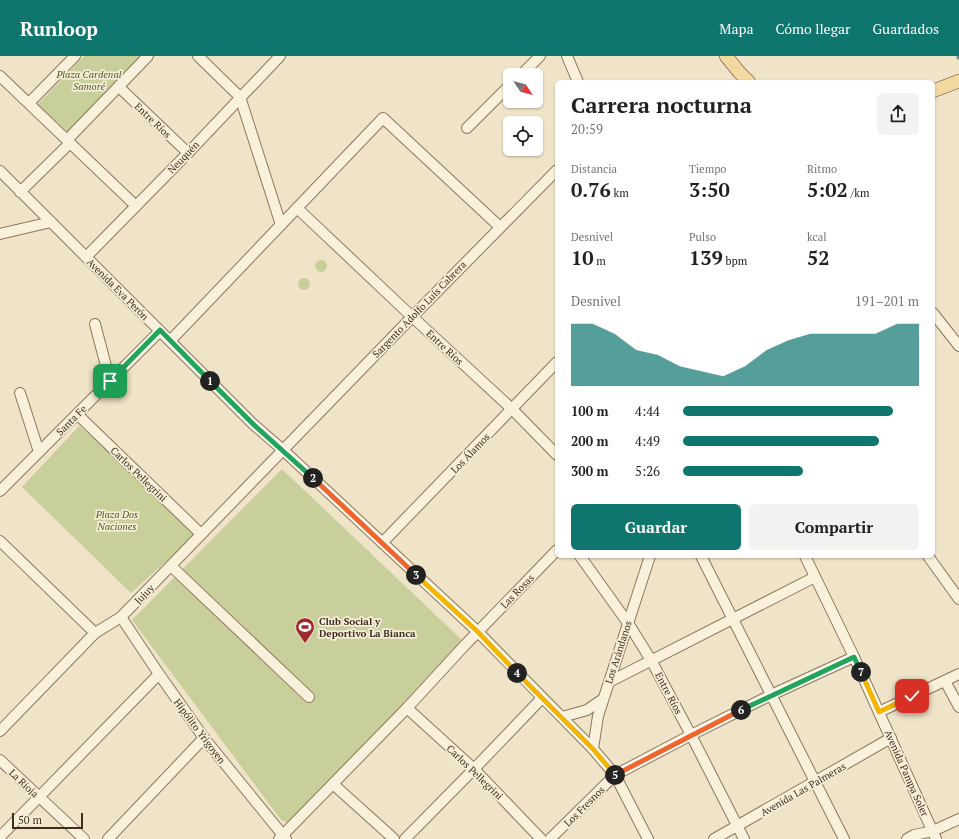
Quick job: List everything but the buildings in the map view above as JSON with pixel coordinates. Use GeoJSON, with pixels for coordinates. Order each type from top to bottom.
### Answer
{"type":"FeatureCollection","features":[{"type":"Feature","properties":{"kind":"main road"},"geometry":{"type":"LineString","coordinates":[[726,56],[747,80]]}},
{"type":"Feature","properties":{"kind":"main road"},"geometry":{"type":"LineString","coordinates":[[935,90],[959,81]]}},
{"type":"Feature","properties":{"kind":"street"},"geometry":{"type":"LineString","coordinates":[[29,104],[75,56]]}},
{"type":"Feature","properties":{"kind":"street"},"geometry":{"type":"LineString","coordinates":[[20,192],[148,56]]}},
{"type":"Feature","properties":{"kind":"street"},"geometry":{"type":"LineString","coordinates":[[198,56],[240,97],[281,225]]}},
{"type":"Feature","properties":{"kind":"street","name":"Neuquén"},"geometry":{"type":"LineString","coordinates":[[86,257],[280,56]]}},
{"type":"Feature","properties":{"kind":"street"},"geometry":{"type":"LineString","coordinates":[[528,68],[540,56]]}},
{"type":"Feature","properties":{"kind":"street"},"geometry":{"type":"LineString","coordinates":[[567,56],[577,80]]}},
{"type":"Feature","properties":{"kind":"street"},"geometry":{"type":"LineString","coordinates":[[0,76],[136,206]]}},
{"type":"Feature","properties":{"kind":"street","name":"Entre Ríos"},"geometry":{"type":"LineString","coordinates":[[119,87],[188,153]]}},
{"type":"Feature","properties":{"kind":"street"},"geometry":{"type":"LineString","coordinates":[[467,128],[503,93]]}},
{"type":"Feature","properties":{"kind":"street"},"geometry":{"type":"LineString","coordinates":[[170,341],[383,118],[500,227]]}},
{"type":"Feature","properties":{"kind":"street","name":"Avenida Eva Perón"},"geometry":{"type":"LineString","coordinates":[[0,172],[253,424],[283,450],[478,632],[562,717],[593,749],[615,775],[648,839]]}},
{"type":"Feature","properties":{"kind":"street","name":"Sargento Adolfo Luis Cabrera"},"geometry":{"type":"LineString","coordinates":[[283,450],[555,172]]}},
{"type":"Feature","properties":{"kind":"street","name":"Entre Ríos"},"geometry":{"type":"LineString","coordinates":[[297,208],[512,409],[555,453]]}},
{"type":"Feature","properties":{"kind":"street"},"geometry":{"type":"LineString","coordinates":[[0,234],[51,222]]}},
{"type":"Feature","properties":{"kind":"street"},"geometry":{"type":"LineString","coordinates":[[935,316],[959,346]]}},
{"type":"Feature","properties":{"kind":"street"},"geometry":{"type":"LineString","coordinates":[[95,324],[110,381]]}},
{"type":"Feature","properties":{"kind":"street","name":"Santa Fe"},"geometry":{"type":"LineString","coordinates":[[0,492],[160,330]]}},
{"type":"Feature","properties":{"kind":"street","name":"Los Álamos"},"geometry":{"type":"LineString","coordinates":[[382,543],[555,364]]}},
{"type":"Feature","properties":{"kind":"street"},"geometry":{"type":"LineString","coordinates":[[20,393],[39,452]]}},
{"type":"Feature","properties":{"kind":"street","name":"Carlos Pellegrini"},"geometry":{"type":"LineString","coordinates":[[77,414],[201,534]]}},
{"type":"Feature","properties":{"kind":"street","name":"Jujuy"},"geometry":{"type":"LineString","coordinates":[[0,731],[95,633],[121,617],[283,450]]}},
{"type":"Feature","properties":{"kind":"street"},"geometry":{"type":"LineString","coordinates":[[0,541],[95,633]]}},
{"type":"Feature","properties":{"kind":"street","name":"Las Rosas"},"geometry":{"type":"LineString","coordinates":[[282,838],[555,552]]}},
{"type":"Feature","properties":{"kind":"street","name":"Entre Ríos"},"geometry":{"type":"LineString","coordinates":[[581,558],[628,623],[651,660],[744,839]]}},
{"type":"Feature","properties":{"kind":"street","name":"Los Arándanos"},"geometry":{"type":"LineString","coordinates":[[593,749],[598,716],[603,699],[649,558]]}},
{"type":"Feature","properties":{"kind":"street"},"geometry":{"type":"LineString","coordinates":[[702,558],[844,839]]}},
{"type":"Feature","properties":{"kind":"street","name":"Avenida Pampa Soler"},"geometry":{"type":"LineString","coordinates":[[806,558],[892,738],[934,835]]}},
{"type":"Feature","properties":{"kind":"street"},"geometry":{"type":"LineString","coordinates":[[929,558],[959,600]]}},
{"type":"Feature","properties":{"kind":"street"},"geometry":{"type":"LineString","coordinates":[[171,566],[309,697]]}},
{"type":"Feature","properties":{"kind":"street"},"geometry":{"type":"LineString","coordinates":[[609,682],[815,577]]}},
{"type":"Feature","properties":{"kind":"street","name":"Hipólito Yrigoyen"},"geometry":{"type":"LineString","coordinates":[[121,617],[204,738],[282,838]]}},
{"type":"Feature","properties":{"kind":"street","name":"Los Fresnos"},"geometry":{"type":"LineString","coordinates":[[550,839],[615,775],[771,695],[854,657]]}},
{"type":"Feature","properties":{"kind":"street"},"geometry":{"type":"LineString","coordinates":[[0,837],[159,674]]}},
{"type":"Feature","properties":{"kind":"street"},"geometry":{"type":"LineString","coordinates":[[879,712],[959,674]]}},
{"type":"Feature","properties":{"kind":"street"},"geometry":{"type":"LineString","coordinates":[[945,681],[959,707]]}},
{"type":"Feature","properties":{"kind":"street"},"geometry":{"type":"LineString","coordinates":[[405,839],[542,698]]}},
{"type":"Feature","properties":{"kind":"street"},"geometry":{"type":"LineString","coordinates":[[562,717],[587,710],[603,699]]}},
{"type":"Feature","properties":{"kind":"street","name":"Carlos Pellegrini"},"geometry":{"type":"LineString","coordinates":[[407,708],[474,769],[542,839]]}},
{"type":"Feature","properties":{"kind":"street"},"geometry":{"type":"LineString","coordinates":[[108,839],[204,738]]}},
{"type":"Feature","properties":{"kind":"street","name":"Avenida Las Palmeras"},"geometry":{"type":"LineString","coordinates":[[714,839],[892,738]]}},
{"type":"Feature","properties":{"kind":"street","name":"La Rioja"},"geometry":{"type":"LineString","coordinates":[[0,760],[84,839]]}},
{"type":"Feature","properties":{"kind":"street"},"geometry":{"type":"LineString","coordinates":[[333,784],[394,839]]}},
{"type":"Feature","properties":{"kind":"street"},"geometry":{"type":"LineString","coordinates":[[907,839],[914,835],[934,835],[959,819]]}},
{"type":"Feature","properties":{"kind":"green space","name":"Plaza Cardenal Samoré"},"geometry":{"type":"Polygon","coordinates":[[[84,56],[141,56],[68,132],[38,104],[84,56]]]}},
{"type":"Feature","properties":{"kind":"green space"},"geometry":{"type":"Polygon","coordinates":[[[319,260],[323,260],[327,266],[323,272],[319,272],[315,268],[315,264],[319,260]]]}},
{"type":"Feature","properties":{"kind":"green space"},"geometry":{"type":"Polygon","coordinates":[[[302,278],[306,278],[310,284],[306,290],[302,290],[298,286],[298,282],[302,278]]]}},
{"type":"Feature","properties":{"kind":"green space","name":"Plaza Dos Naciones"},"geometry":{"type":"Polygon","coordinates":[[[79,426],[101,444],[195,535],[131,593],[22,487],[79,426]]]}},
{"type":"Feature","properties":{"kind":"green space","name":"Club Social y Deportivo La Bianca"},"geometry":{"type":"Polygon","coordinates":[[[282,469],[461,639],[458,649],[289,823],[281,820],[132,620],[282,469]]]}},
{"type":"Feature","properties":{"kind":"place","name":"Club Social y Deportivo La Bianca"},"geometry":{"type":"Point","coordinates":[305,644]}},
{"type":"Feature","properties":{"kind":"route"},"geometry":{"type":"LineString","coordinates":[[110,381],[160,330],[253,424],[283,450],[478,632],[593,749],[615,775],[771,695],[854,657],[879,712],[912,696]]}}]}
